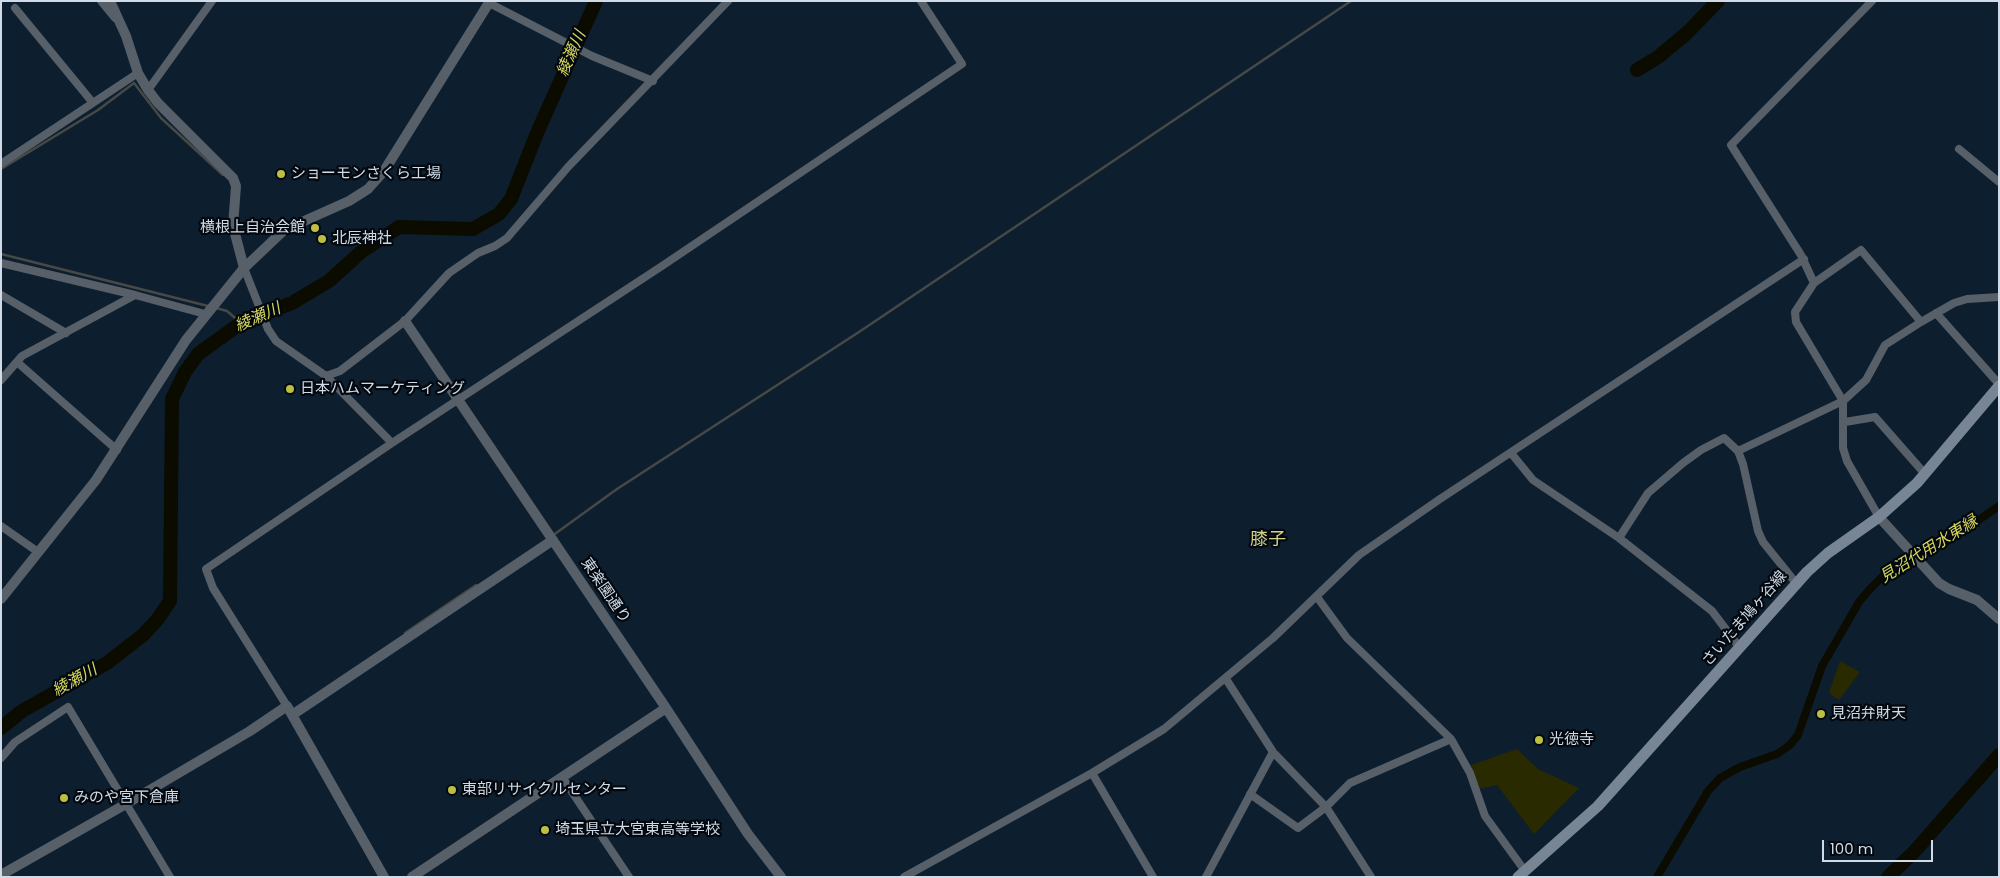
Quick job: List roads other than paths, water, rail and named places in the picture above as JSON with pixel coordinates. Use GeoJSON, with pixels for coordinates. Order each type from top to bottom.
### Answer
{"type":"FeatureCollection","features":[{"type":"Feature","properties":{"kind":"main road","name":"さいたま鳩ヶ谷線"},"geometry":{"type":"LineString","coordinates":[[1521,874],[1598,806],[1796,583],[1828,553],[1879,517],[1925,474],[1999,385]]}},
{"type":"Feature","properties":{"kind":"street"},"geometry":{"type":"LineString","coordinates":[[101,1],[122,26]]}},
{"type":"Feature","properties":{"kind":"street"},"geometry":{"type":"LineString","coordinates":[[110,1],[122,26],[138,73],[148,90],[158,103],[233,178],[236,186],[233,226],[244,268],[268,329],[276,341],[326,376],[392,442]]}},
{"type":"Feature","properties":{"kind":"street"},"geometry":{"type":"LineString","coordinates":[[148,90],[212,1]]}},
{"type":"Feature","properties":{"kind":"street"},"geometry":{"type":"LineString","coordinates":[[326,376],[340,371],[405,321],[449,273],[478,253],[495,246],[507,238],[568,167],[728,1]]}},
{"type":"Feature","properties":{"kind":"street"},"geometry":{"type":"LineString","coordinates":[[384,877],[289,710],[213,588],[206,570],[392,442],[459,400],[962,64],[921,1]]}},
{"type":"Feature","properties":{"kind":"street"},"geometry":{"type":"LineString","coordinates":[[1814,283],[1804,260],[1731,145],[1872,1]]}},
{"type":"Feature","properties":{"kind":"street"},"geometry":{"type":"LineString","coordinates":[[1,599],[117,450],[164,374],[207,313],[244,268],[284,230],[349,201],[368,188],[379,177],[409,134],[489,2],[592,56],[652,81]]}},
{"type":"Feature","properties":{"kind":"street"},"geometry":{"type":"LineString","coordinates":[[15,8],[93,103]]}},
{"type":"Feature","properties":{"kind":"street"},"geometry":{"type":"LineString","coordinates":[[1,164],[138,73]]}},
{"type":"Feature","properties":{"kind":"street"},"geometry":{"type":"LineString","coordinates":[[1960,150],[1999,182]]}},
{"type":"Feature","properties":{"kind":"street"},"geometry":{"type":"LineString","coordinates":[[1921,322],[1860,250],[1814,283],[1794,316],[1843,401],[1845,422],[1843,448],[1847,461],[1879,517],[1919,563],[1939,582],[1949,590],[1977,600],[1999,619]]}},
{"type":"Feature","properties":{"kind":"street"},"geometry":{"type":"LineString","coordinates":[[904,877],[1092,773],[1164,728],[1226,679],[1317,597],[1359,555],[1804,260]]}},
{"type":"Feature","properties":{"kind":"street"},"geometry":{"type":"LineString","coordinates":[[1,263],[207,313]]}},
{"type":"Feature","properties":{"kind":"street"},"geometry":{"type":"LineString","coordinates":[[1,294],[66,333]]}},
{"type":"Feature","properties":{"kind":"street"},"geometry":{"type":"LineString","coordinates":[[1,380],[22,356],[135,295]]}},
{"type":"Feature","properties":{"kind":"street"},"geometry":{"type":"LineString","coordinates":[[1738,451],[1843,401],[1866,380],[1885,346],[1936,313],[1967,299],[1999,297]]}},
{"type":"Feature","properties":{"kind":"street"},"geometry":{"type":"LineString","coordinates":[[1936,313],[1999,385]]}},
{"type":"Feature","properties":{"kind":"street","name":"東楽園通り"},"geometry":{"type":"LineString","coordinates":[[405,321],[666,708],[748,834],[781,877]]}},
{"type":"Feature","properties":{"kind":"street"},"geometry":{"type":"LineString","coordinates":[[17,362],[117,450]]}},
{"type":"Feature","properties":{"kind":"street"},"geometry":{"type":"LineString","coordinates":[[1845,422],[1875,417],[1925,474]]}},
{"type":"Feature","properties":{"kind":"street"},"geometry":{"type":"LineString","coordinates":[[1619,538],[1648,493],[1695,454],[1724,438],[1738,451],[1750,488],[1758,530],[1763,542],[1796,583]]}},
{"type":"Feature","properties":{"kind":"street"},"geometry":{"type":"LineString","coordinates":[[1511,453],[1533,480],[1619,538],[1712,610],[1740,648]]}},
{"type":"Feature","properties":{"kind":"street"},"geometry":{"type":"LineString","coordinates":[[1,526],[38,552]]}},
{"type":"Feature","properties":{"kind":"street"},"geometry":{"type":"LineString","coordinates":[[1,875],[289,710],[553,540]]}},
{"type":"Feature","properties":{"kind":"street"},"geometry":{"type":"LineString","coordinates":[[1317,597],[1347,638],[1451,739],[1470,773],[1485,816],[1521,874]]}},
{"type":"Feature","properties":{"kind":"street"},"geometry":{"type":"LineString","coordinates":[[1226,679],[1273,752],[1326,807],[1371,877]]}},
{"type":"Feature","properties":{"kind":"street"},"geometry":{"type":"LineString","coordinates":[[1,758],[15,742],[68,707],[170,877]]}},
{"type":"Feature","properties":{"kind":"street"},"geometry":{"type":"LineString","coordinates":[[412,877],[666,708]]}},
{"type":"Feature","properties":{"kind":"street"},"geometry":{"type":"LineString","coordinates":[[1250,794],[1298,828],[1326,807],[1350,784],[1451,739]]}},
{"type":"Feature","properties":{"kind":"street"},"geometry":{"type":"LineString","coordinates":[[1206,877],[1273,752]]}},
{"type":"Feature","properties":{"kind":"street"},"geometry":{"type":"LineString","coordinates":[[1092,773],[1151,876]]}},
{"type":"Feature","properties":{"kind":"street"},"geometry":{"type":"LineString","coordinates":[[562,777],[629,877]]}},
{"type":"Feature","properties":{"kind":"waterway","name":"綾瀬川"},"geometry":{"type":"LineString","coordinates":[[1,728],[22,711],[107,663],[143,635],[157,620],[170,601],[172,399],[185,372],[198,354],[241,323],[292,303],[329,281],[361,252],[399,227],[473,229],[499,214],[511,199],[537,133],[596,1]]}},
{"type":"Feature","properties":{"kind":"waterway"},"geometry":{"type":"LineString","coordinates":[[552,536],[617,489],[859,332],[1351,1]]}},
{"type":"Feature","properties":{"kind":"waterway"},"geometry":{"type":"LineString","coordinates":[[1637,70],[1658,57],[1687,33],[1718,1]]}},
{"type":"Feature","properties":{"kind":"waterway"},"geometry":{"type":"LineString","coordinates":[[1,169],[98,110],[134,83],[161,118],[223,175]]}},
{"type":"Feature","properties":{"kind":"waterway"},"geometry":{"type":"LineString","coordinates":[[1,254],[208,306]]}},
{"type":"Feature","properties":{"kind":"waterway"},"geometry":{"type":"LineString","coordinates":[[216,308],[227,311],[241,323]]}},
{"type":"Feature","properties":{"kind":"waterway","name":"見沼代用水東縁"},"geometry":{"type":"LineString","coordinates":[[1657,877],[1708,791],[1720,778],[1740,767],[1777,754],[1790,745],[1798,735],[1822,666],[1859,602],[1870,589],[1884,575],[1909,559],[1946,542],[1999,506]]}},
{"type":"Feature","properties":{"kind":"waterway"},"geometry":{"type":"LineString","coordinates":[[405,633],[476,585]]}},
{"type":"Feature","properties":{"kind":"waterway"},"geometry":{"type":"LineString","coordinates":[[1888,877],[1914,852],[1999,755]]}},
{"type":"Feature","properties":{"kind":"place","name":"ショーモンさくら工場"},"geometry":{"type":"Point","coordinates":[281,174]}},
{"type":"Feature","properties":{"kind":"place","name":"横根上自治会館"},"geometry":{"type":"Point","coordinates":[315,228]}},
{"type":"Feature","properties":{"kind":"place","name":"北辰神社"},"geometry":{"type":"Point","coordinates":[322,239]}},
{"type":"Feature","properties":{"kind":"place","name":"日本ハムマーケティング"},"geometry":{"type":"Point","coordinates":[290,389]}},
{"type":"Feature","properties":{"kind":"place","name":"見沼弁財天"},"geometry":{"type":"Point","coordinates":[1821,714]}},
{"type":"Feature","properties":{"kind":"place","name":"光徳寺"},"geometry":{"type":"Point","coordinates":[1539,740]}},
{"type":"Feature","properties":{"kind":"place","name":"東部リサイクルセンター"},"geometry":{"type":"Point","coordinates":[452,790]}},
{"type":"Feature","properties":{"kind":"place","name":"みのや宮下倉庫"},"geometry":{"type":"Point","coordinates":[64,798]}},
{"type":"Feature","properties":{"kind":"place","name":"埼玉県立大宮東高等学校"},"geometry":{"type":"Point","coordinates":[545,830]}},
{"type":"Feature","properties":{"kind":"district","name":"膝子"},"geometry":{"type":"Point","coordinates":[1268,540]}}]}
